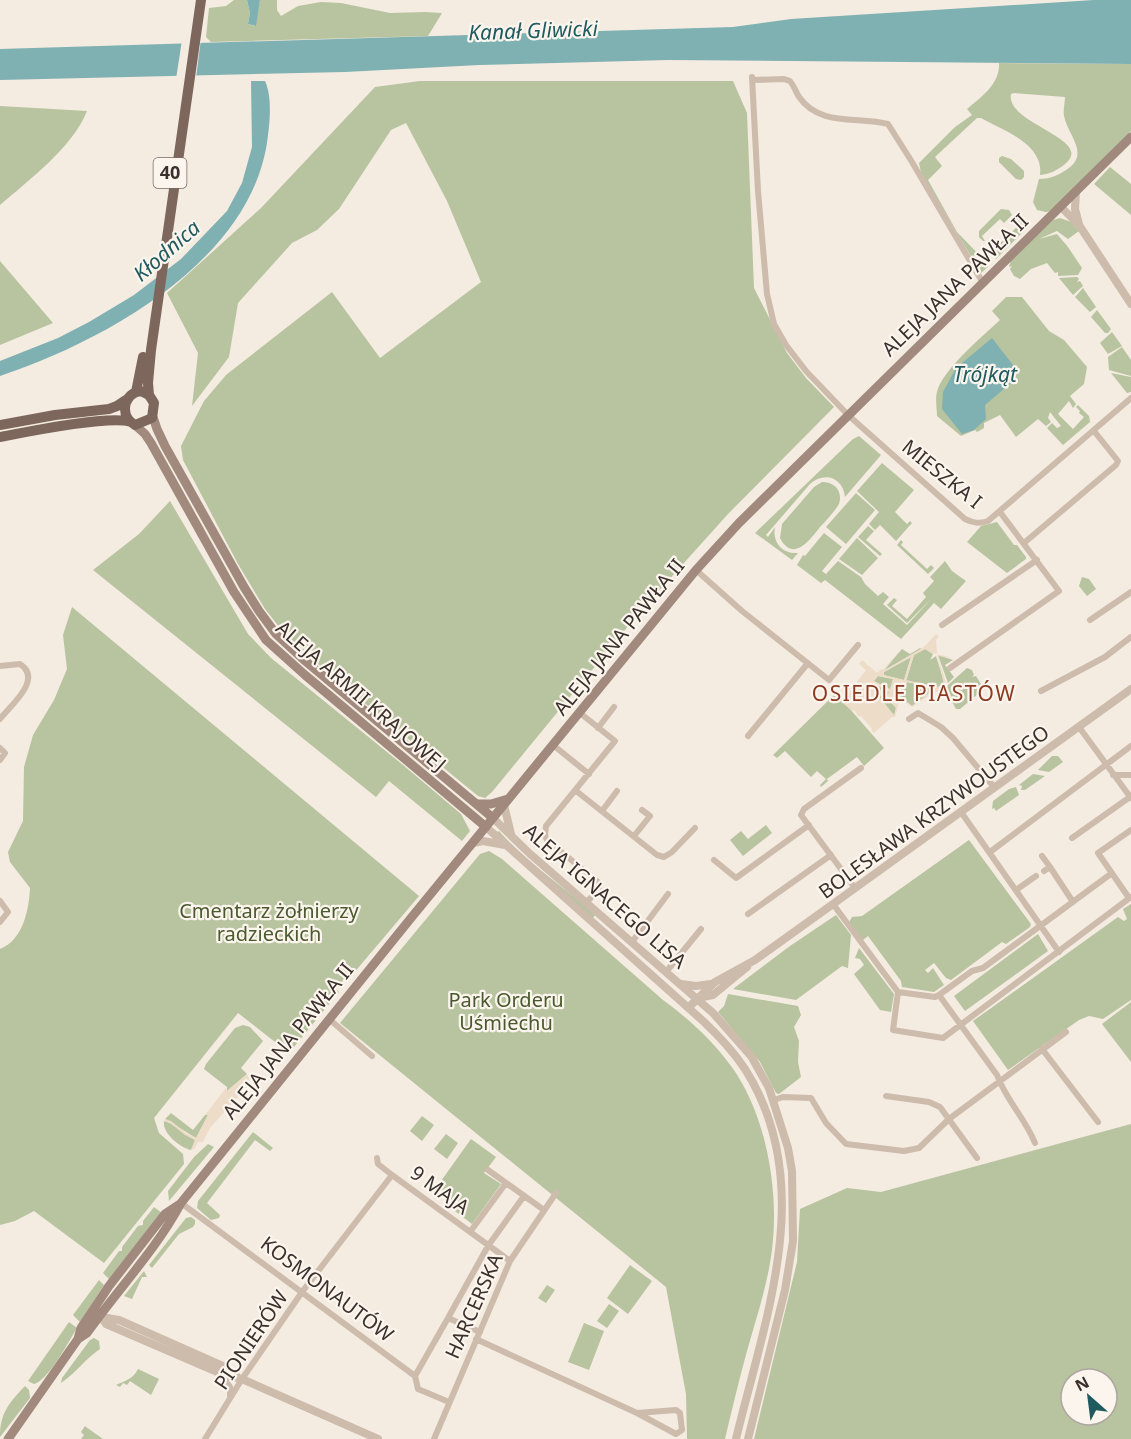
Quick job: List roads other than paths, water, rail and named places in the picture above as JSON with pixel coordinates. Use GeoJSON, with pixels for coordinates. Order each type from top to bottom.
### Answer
{"type":"FeatureCollection","features":[{"type":"Feature","properties":{"kind":"main road","name":"40"},"geometry":{"type":"LineString","coordinates":[[195,0],[196,16]]}},
{"type":"Feature","properties":{"kind":"main road","name":"40"},"geometry":{"type":"LineString","coordinates":[[153,417],[154,403],[149,395],[148,377],[151,329],[183,101],[196,16],[201,0]]}},
{"type":"Feature","properties":{"kind":"main road","name":"ALEJA JANA PAWŁA II"},"geometry":{"type":"LineString","coordinates":[[8,1439],[78,1340],[87,1333],[172,1219],[181,1203],[696,570],[739,523],[1131,137]]}},
{"type":"Feature","properties":{"kind":"main road","name":"40"},"geometry":{"type":"LineString","coordinates":[[136,392],[151,329]]}},
{"type":"Feature","properties":{"kind":"main road"},"geometry":{"type":"LineString","coordinates":[[0,425],[55,415],[110,409],[136,392],[141,391],[149,395]]}},
{"type":"Feature","properties":{"kind":"main road"},"geometry":{"type":"LineString","coordinates":[[126,400],[125,411],[133,423]]}},
{"type":"Feature","properties":{"kind":"main road"},"geometry":{"type":"LineString","coordinates":[[0,437],[90,423],[121,420],[133,423],[146,422],[153,417]]}},
{"type":"Feature","properties":{"kind":"main road","name":"ALEJA ARMII KRAJOWEJ"},"geometry":{"type":"LineString","coordinates":[[153,417],[165,446],[244,587],[269,625],[303,659],[493,818]]}},
{"type":"Feature","properties":{"kind":"main road","name":"ALEJA ARMII KRAJOWEJ"},"geometry":{"type":"LineString","coordinates":[[133,423],[141,429],[150,443],[234,592],[266,640],[486,827]]}},
{"type":"Feature","properties":{"kind":"main road"},"geometry":{"type":"LineString","coordinates":[[478,804],[506,802]]}},
{"type":"Feature","properties":{"kind":"main road"},"geometry":{"type":"LineString","coordinates":[[472,814],[475,827],[473,843]]}},
{"type":"Feature","properties":{"kind":"main road","name":"ALEJA JANA PAWŁA II"},"geometry":{"type":"LineString","coordinates":[[78,1340],[81,1328],[98,1302],[165,1214],[181,1203]]}},
{"type":"Feature","properties":{"kind":"street","name":"MIESZKA I"},"geometry":{"type":"LineString","coordinates":[[950,668],[1059,591],[1000,512],[980,524],[964,519],[848,415],[806,371],[786,345],[774,324],[766,294],[752,79],[790,81],[804,103],[823,115],[838,120],[888,124],[983,283]]}},
{"type":"Feature","properties":{"kind":"street"},"geometry":{"type":"LineString","coordinates":[[1076,192],[1075,209],[1079,225]]}},
{"type":"Feature","properties":{"kind":"street"},"geometry":{"type":"LineString","coordinates":[[1061,207],[1079,225],[1131,304]]}},
{"type":"Feature","properties":{"kind":"street"},"geometry":{"type":"LineString","coordinates":[[1000,512],[1131,398]]}},
{"type":"Feature","properties":{"kind":"street"},"geometry":{"type":"LineString","coordinates":[[1024,543],[1116,465],[1118,461],[1094,431]]}},
{"type":"Feature","properties":{"kind":"street"},"geometry":{"type":"LineString","coordinates":[[942,625],[1037,560]]}},
{"type":"Feature","properties":{"kind":"street"},"geometry":{"type":"LineString","coordinates":[[696,570],[742,611],[829,680],[858,645]]}},
{"type":"Feature","properties":{"kind":"street"},"geometry":{"type":"LineString","coordinates":[[1090,620],[1131,592]]}},
{"type":"Feature","properties":{"kind":"street"},"geometry":{"type":"LineString","coordinates":[[1041,691],[1105,657],[1131,637]]}},
{"type":"Feature","properties":{"kind":"street"},"geometry":{"type":"LineString","coordinates":[[748,736],[808,663]]}},
{"type":"Feature","properties":{"kind":"street"},"geometry":{"type":"LineString","coordinates":[[0,666],[20,664],[27,670],[29,681],[0,718]]}},
{"type":"Feature","properties":{"kind":"street","name":"BOLESŁAWA KRZYWOUSTEGO"},"geometry":{"type":"LineString","coordinates":[[697,999],[713,994],[755,960],[1131,689]]}},
{"type":"Feature","properties":{"kind":"street"},"geometry":{"type":"LineString","coordinates":[[598,728],[614,707]]}},
{"type":"Feature","properties":{"kind":"street"},"geometry":{"type":"LineString","coordinates":[[580,712],[615,741],[546,826],[545,836],[598,882],[599,888],[587,902]]}},
{"type":"Feature","properties":{"kind":"street"},"geometry":{"type":"LineString","coordinates":[[909,719],[918,713],[941,727],[994,787]]}},
{"type":"Feature","properties":{"kind":"street"},"geometry":{"type":"LineString","coordinates":[[1071,838],[1131,798],[1079,727]]}},
{"type":"Feature","properties":{"kind":"street"},"geometry":{"type":"LineString","coordinates":[[553,745],[589,774]]}},
{"type":"Feature","properties":{"kind":"street"},"geometry":{"type":"LineString","coordinates":[[990,852],[1131,747]]}},
{"type":"Feature","properties":{"kind":"street"},"geometry":{"type":"LineString","coordinates":[[0,748],[5,753],[0,760]]}},
{"type":"Feature","properties":{"kind":"street"},"geometry":{"type":"LineString","coordinates":[[855,888],[801,815],[804,809],[861,768]]}},
{"type":"Feature","properties":{"kind":"street"},"geometry":{"type":"LineString","coordinates":[[1113,775],[1131,775]]}},
{"type":"Feature","properties":{"kind":"street"},"geometry":{"type":"LineString","coordinates":[[575,790],[657,855],[664,857],[695,828]]}},
{"type":"Feature","properties":{"kind":"street"},"geometry":{"type":"LineString","coordinates":[[602,811],[617,791]]}},
{"type":"Feature","properties":{"kind":"street"},"geometry":{"type":"LineString","coordinates":[[506,802],[511,836]]}},
{"type":"Feature","properties":{"kind":"street"},"geometry":{"type":"LineString","coordinates":[[634,836],[650,816],[642,810]]}},
{"type":"Feature","properties":{"kind":"street"},"geometry":{"type":"LineString","coordinates":[[961,812],[1059,952]]}},
{"type":"Feature","properties":{"kind":"street","name":"ALEJA IGNACEGO LISA"},"geometry":{"type":"LineString","coordinates":[[493,818],[713,1013],[751,1056],[774,1100],[792,1171],[793,1241],[785,1290],[748,1439]]}},
{"type":"Feature","properties":{"kind":"street"},"geometry":{"type":"LineString","coordinates":[[714,860],[736,878],[809,825]]}},
{"type":"Feature","properties":{"kind":"street","name":"ALEJA IGNACEGO LISA"},"geometry":{"type":"LineString","coordinates":[[486,827],[721,1038],[745,1068],[761,1098],[781,1174],[782,1218],[778,1264],[736,1439]]}},
{"type":"Feature","properties":{"kind":"street"},"geometry":{"type":"LineString","coordinates":[[833,904],[898,992],[893,1030],[943,1038],[1130,897],[1098,853],[1131,830]]}},
{"type":"Feature","properties":{"kind":"street"},"geometry":{"type":"LineString","coordinates":[[473,843],[483,841],[506,845]]}},
{"type":"Feature","properties":{"kind":"street"},"geometry":{"type":"LineString","coordinates":[[747,914],[831,855]]}},
{"type":"Feature","properties":{"kind":"street"},"geometry":{"type":"LineString","coordinates":[[1042,856],[1047,869],[1073,902]]}},
{"type":"Feature","properties":{"kind":"street"},"geometry":{"type":"LineString","coordinates":[[898,992],[935,997],[939,995],[972,971],[983,968],[1112,873]]}},
{"type":"Feature","properties":{"kind":"street"},"geometry":{"type":"LineString","coordinates":[[1016,890],[1036,876]]}},
{"type":"Feature","properties":{"kind":"street"},"geometry":{"type":"LineString","coordinates":[[632,942],[668,894]]}},
{"type":"Feature","properties":{"kind":"street"},"geometry":{"type":"LineString","coordinates":[[0,901],[8,912],[0,922]]}},
{"type":"Feature","properties":{"kind":"street"},"geometry":{"type":"LineString","coordinates":[[666,972],[701,929]]}},
{"type":"Feature","properties":{"kind":"street","name":"BOLESŁAWA KRZYWOUSTEGO"},"geometry":{"type":"LineString","coordinates":[[697,999],[715,982],[755,960]]}},
{"type":"Feature","properties":{"kind":"street","name":"BOLESŁAWA KRZYWOUSTEGO"},"geometry":{"type":"LineString","coordinates":[[680,984],[696,986],[715,982]]}},
{"type":"Feature","properties":{"kind":"street"},"geometry":{"type":"LineString","coordinates":[[713,994],[713,1013]]}},
{"type":"Feature","properties":{"kind":"street"},"geometry":{"type":"LineString","coordinates":[[939,995],[1028,1125],[1035,1143]]}},
{"type":"Feature","properties":{"kind":"street"},"geometry":{"type":"LineString","coordinates":[[689,1007],[697,999]]}},
{"type":"Feature","properties":{"kind":"street"},"geometry":{"type":"LineString","coordinates":[[329,1019],[372,1056]]}},
{"type":"Feature","properties":{"kind":"street"},"geometry":{"type":"LineString","coordinates":[[774,1100],[783,1097],[811,1098],[826,1123],[846,1144],[904,1151],[919,1148],[949,1119],[1066,1032]]}},
{"type":"Feature","properties":{"kind":"street"},"geometry":{"type":"LineString","coordinates":[[1042,1049],[1098,1122]]}},
{"type":"Feature","properties":{"kind":"street"},"geometry":{"type":"LineString","coordinates":[[886,1096],[929,1102],[940,1107],[977,1158]]}},
{"type":"Feature","properties":{"kind":"street","name":"9 MAJA"},"geometry":{"type":"LineString","coordinates":[[377,1158],[378,1164],[392,1175],[510,1261]]}},
{"type":"Feature","properties":{"kind":"street"},"geometry":{"type":"LineString","coordinates":[[488,1170],[544,1210]]}},
{"type":"Feature","properties":{"kind":"street","name":"PIONIERÓW"},"geometry":{"type":"LineString","coordinates":[[205,1439],[242,1379],[302,1292],[392,1175]]}},
{"type":"Feature","properties":{"kind":"street"},"geometry":{"type":"LineString","coordinates":[[470,1232],[506,1183]]}},
{"type":"Feature","properties":{"kind":"street","name":"HARCERSKA"},"geometry":{"type":"LineString","coordinates":[[434,1439],[510,1261],[556,1193]]}},
{"type":"Feature","properties":{"kind":"street"},"geometry":{"type":"LineString","coordinates":[[414,1376],[488,1246],[524,1196]]}},
{"type":"Feature","properties":{"kind":"street","name":"KOSMONAUTÓW"},"geometry":{"type":"LineString","coordinates":[[181,1203],[414,1376],[418,1389],[449,1402]]}},
{"type":"Feature","properties":{"kind":"street"},"geometry":{"type":"LineString","coordinates":[[98,1302],[99,1316],[106,1324],[222,1374],[242,1379],[378,1439]]}},
{"type":"Feature","properties":{"kind":"street"},"geometry":{"type":"LineString","coordinates":[[110,1302],[112,1313],[119,1320]]}},
{"type":"Feature","properties":{"kind":"street"},"geometry":{"type":"LineString","coordinates":[[88,1317],[99,1316],[119,1320],[225,1367],[242,1379]]}},
{"type":"Feature","properties":{"kind":"street"},"geometry":{"type":"LineString","coordinates":[[448,1318],[480,1332]]}},
{"type":"Feature","properties":{"kind":"street"},"geometry":{"type":"LineString","coordinates":[[476,1340],[637,1413],[676,1434],[682,1430],[680,1413],[676,1410],[637,1413]]}},
{"type":"Feature","properties":{"kind":"street"},"geometry":{"type":"LineString","coordinates":[[222,1374],[230,1387],[230,1400]]}},
{"type":"Feature","properties":{"kind":"water"},"geometry":{"type":"Polygon","coordinates":[[[247,0],[260,0],[256,26],[248,24],[250,13],[247,0]]]}},
{"type":"Feature","properties":{"kind":"water"},"geometry":{"type":"Polygon","coordinates":[[[1094,0],[1131,0],[1131,64],[668,60],[479,65],[345,72],[0,80],[0,49],[733,27],[791,19],[1094,0]]]}},
{"type":"Feature","properties":{"kind":"water"},"geometry":{"type":"Polygon","coordinates":[[[251,81],[265,81],[270,101],[268,135],[257,180],[235,220],[205,257],[168,289],[128,317],[41,361],[0,376],[0,361],[58,338],[134,295],[181,259],[227,211],[242,183],[252,147],[251,81]]]}},
{"type":"Feature","properties":{"kind":"water","name":"Trójkąt"},"geometry":{"type":"Polygon","coordinates":[[[992,338],[1013,365],[1012,382],[985,405],[986,419],[974,430],[962,434],[942,409],[943,392],[956,368],[992,338]]]}},
{"type":"Feature","properties":{"kind":"district","name":"OSIEDLE PIASTÓW"},"geometry":{"type":"Point","coordinates":[914,694]}},
{"type":"Feature","properties":{"kind":"water label","name":"Kanał Gliwicki"},"geometry":{"type":"Point","coordinates":[533,31]}},
{"type":"Feature","properties":{"kind":"water label","name":"Kłodnica"},"geometry":{"type":"Point","coordinates":[167,251]}},
{"type":"Feature","properties":{"kind":"park label","name":"Cmentarz żołnierzy radzieckich"},"geometry":{"type":"Point","coordinates":[269,922]}},
{"type":"Feature","properties":{"kind":"park label","name":"Park Orderu Uśmiechu"},"geometry":{"type":"Point","coordinates":[506,1012]}}]}
